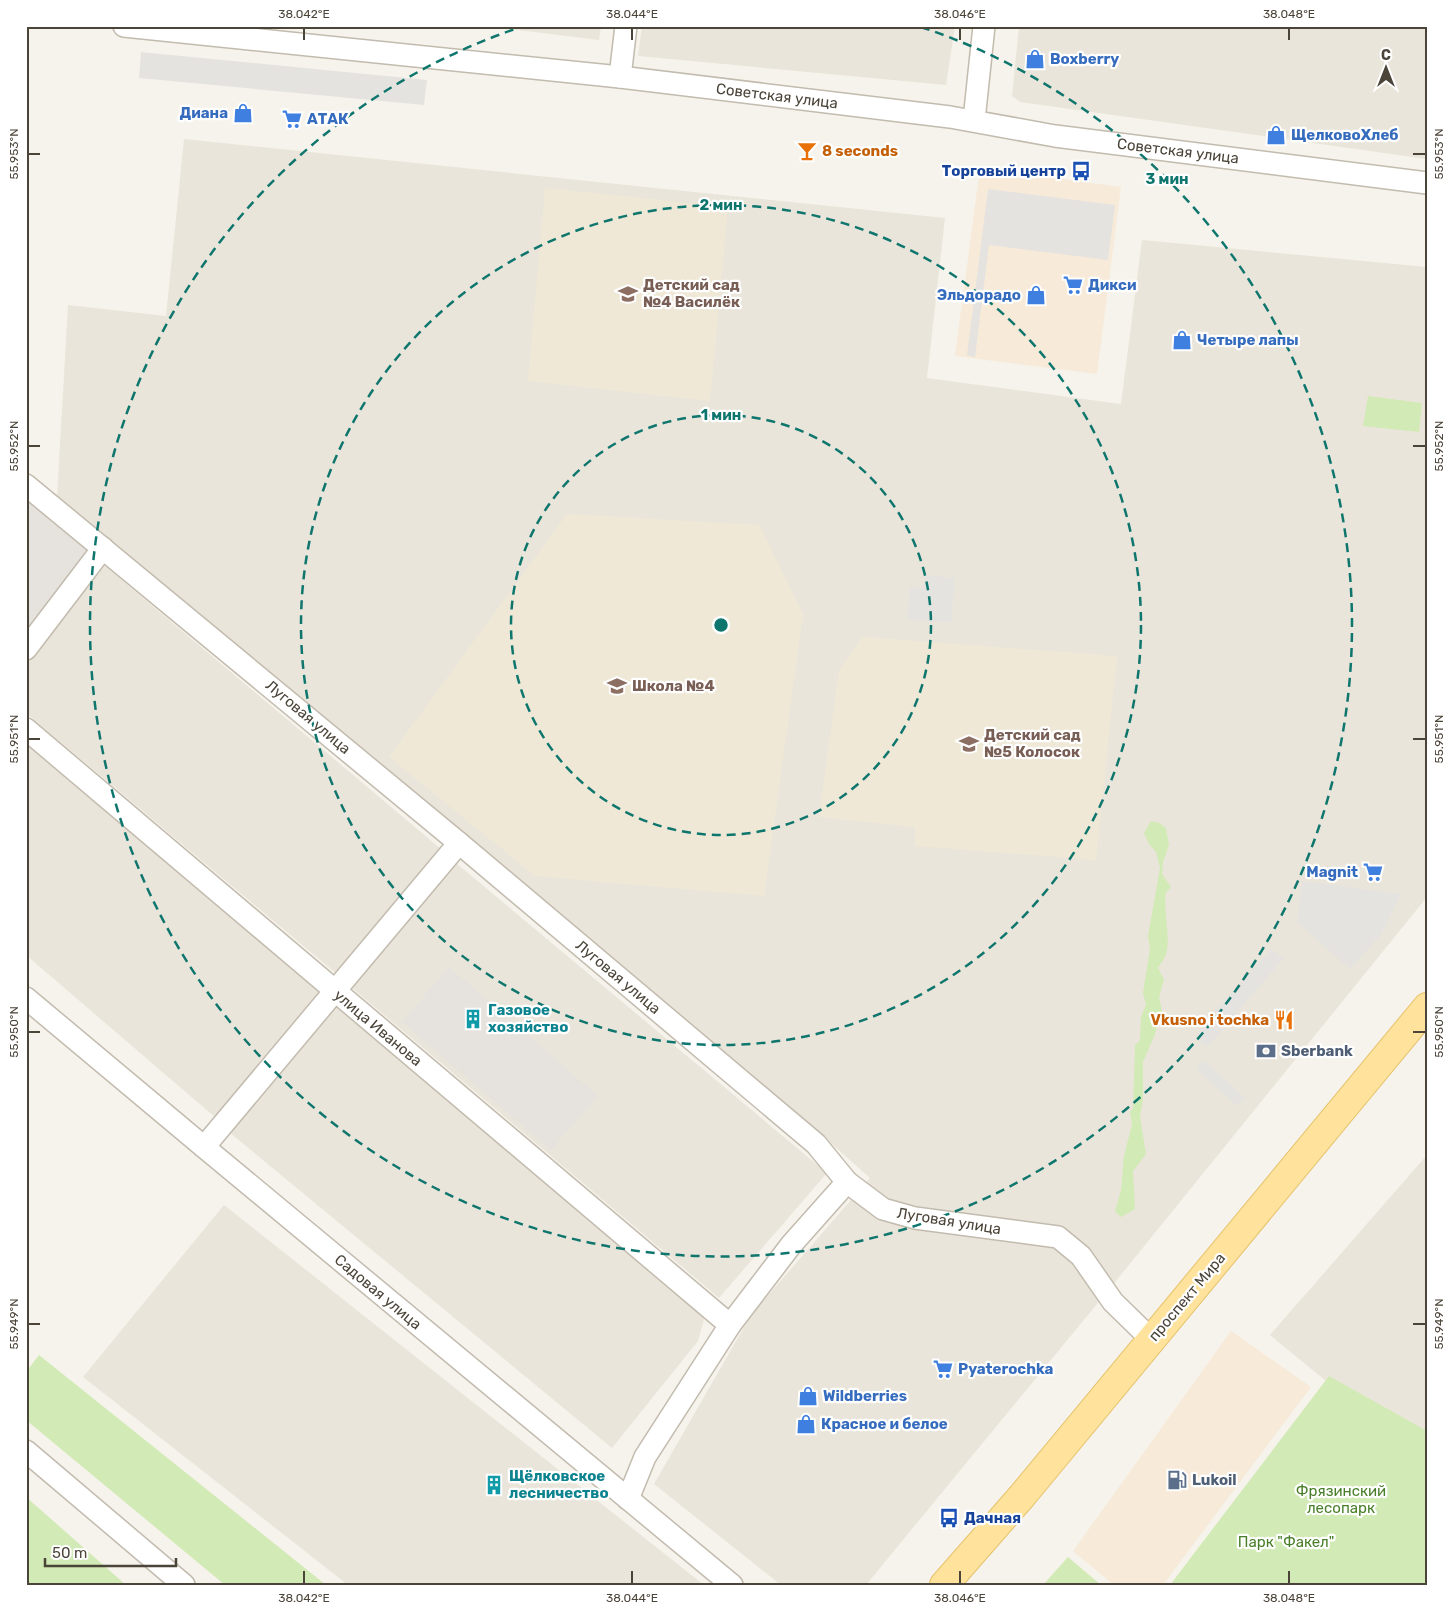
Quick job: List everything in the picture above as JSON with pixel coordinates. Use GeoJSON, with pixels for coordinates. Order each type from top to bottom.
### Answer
{"type":"FeatureCollection","features":[{"type":"Feature","properties":{"kind":"main road","name":"проспект Мира"},"geometry":{"type":"LineString","coordinates":[[944,1585],[1022,1496],[1427,1007]]}},
{"type":"Feature","properties":{"kind":"street","name":"Советская улица"},"geometry":{"type":"LineString","coordinates":[[124,26],[620,77],[974,120],[1055,136],[1427,183]]}},
{"type":"Feature","properties":{"kind":"street"},"geometry":{"type":"LineString","coordinates":[[620,77],[626,26]]}},
{"type":"Feature","properties":{"kind":"street"},"geometry":{"type":"LineString","coordinates":[[974,120],[984,26]]}},
{"type":"Feature","properties":{"kind":"street","name":"Луговая улица"},"geometry":{"type":"LineString","coordinates":[[26,485],[459,843],[816,1144],[847,1182],[883,1209],[915,1218],[1058,1237],[1081,1256],[1113,1302],[1152,1340]]}},
{"type":"Feature","properties":{"kind":"street"},"geometry":{"type":"LineString","coordinates":[[26,649],[104,548]]}},
{"type":"Feature","properties":{"kind":"street","name":"улица Иванова"},"geometry":{"type":"LineString","coordinates":[[26,729],[730,1325]]}},
{"type":"Feature","properties":{"kind":"street"},"geometry":{"type":"LineString","coordinates":[[204,1147],[459,843]]}},
{"type":"Feature","properties":{"kind":"street","name":"Садовая улица"},"geometry":{"type":"LineString","coordinates":[[26,998],[732,1585]]}},
{"type":"Feature","properties":{"kind":"street"},"geometry":{"type":"LineString","coordinates":[[628,1499],[645,1456],[730,1325],[791,1245],[847,1182]]}},
{"type":"Feature","properties":{"kind":"street"},"geometry":{"type":"LineString","coordinates":[[26,1451],[184,1585]]}},
{"type":"Feature","properties":{"kind":"shaded area"},"geometry":{"type":"Polygon","coordinates":[[[485,26],[601,26],[599,40],[485,26]]]}},
{"type":"Feature","properties":{"kind":"shaded area"},"geometry":{"type":"Polygon","coordinates":[[[642,26],[955,26],[946,85],[638,56],[642,26]]]}},
{"type":"Feature","properties":{"kind":"shaded area"},"geometry":{"type":"Polygon","coordinates":[[[1019,26],[1427,26],[1427,159],[1020,102],[1012,96],[1019,26]]]}},
{"type":"Feature","properties":{"kind":"shaded area"},"geometry":{"type":"Polygon","coordinates":[[[141,52],[427,80],[424,105],[139,78],[141,52]]]}},
{"type":"Feature","properties":{"kind":"shaded area"},"geometry":{"type":"Polygon","coordinates":[[[184,139],[945,218],[927,378],[1121,404],[1142,240],[1427,267],[1427,897],[1120,1276],[866,1585],[781,1585],[654,1484],[751,1315],[870,1178],[824,1137],[57,498],[68,305],[166,316],[184,139]]]}},
{"type":"Feature","properties":{"kind":"shaded area"},"geometry":{"type":"Polygon","coordinates":[[[980,168],[1121,187],[1097,374],[955,356],[980,168]]]}},
{"type":"Feature","properties":{"kind":"shaded area","name":"Детский сад №4 Василёк"},"geometry":{"type":"Polygon","coordinates":[[[545,188],[728,207],[710,401],[528,381],[545,188]]]}},
{"type":"Feature","properties":{"kind":"shaded area"},"geometry":{"type":"Polygon","coordinates":[[[988,189],[1115,205],[1108,260],[989,245],[975,357],[967,355],[988,189]]]}},
{"type":"Feature","properties":{"kind":"shaded area"},"geometry":{"type":"Polygon","coordinates":[[[26,495],[88,549],[26,632],[26,495]]]}},
{"type":"Feature","properties":{"kind":"shaded area","name":"Школа №4"},"geometry":{"type":"Polygon","coordinates":[[[567,514],[759,525],[803,614],[764,896],[535,876],[389,757],[567,514]]]}},
{"type":"Feature","properties":{"kind":"shaded area"},"geometry":{"type":"Polygon","coordinates":[[[105,566],[441,849],[338,975],[26,713],[26,662],[105,566]]]}},
{"type":"Feature","properties":{"kind":"shaded area"},"geometry":{"type":"Polygon","coordinates":[[[925,575],[955,578],[951,623],[907,619],[910,587],[923,588],[925,575]]]}},
{"type":"Feature","properties":{"kind":"shaded area","name":"Детский сад №5 Колосок"},"geometry":{"type":"Polygon","coordinates":[[[862,637],[1117,656],[1096,860],[915,846],[915,827],[819,817],[839,671],[862,637]]]}},
{"type":"Feature","properties":{"kind":"shaded area"},"geometry":{"type":"Polygon","coordinates":[[[26,745],[322,993],[216,1118],[26,955],[26,745]]]}},
{"type":"Feature","properties":{"kind":"shaded area"},"geometry":{"type":"Polygon","coordinates":[[[456,863],[827,1173],[719,1298],[351,987],[456,863]]]}},
{"type":"Feature","properties":{"kind":"shaded area"},"geometry":{"type":"Polygon","coordinates":[[[1302,881],[1401,894],[1382,933],[1350,969],[1297,922],[1302,881]]]}},
{"type":"Feature","properties":{"kind":"shaded area"},"geometry":{"type":"Polygon","coordinates":[[[1271,949],[1284,958],[1207,1047],[1198,1041],[1200,1027],[1271,949]]]}},
{"type":"Feature","properties":{"kind":"shaded area"},"geometry":{"type":"Polygon","coordinates":[[[449,967],[598,1096],[551,1150],[402,1022],[449,967]]]}},
{"type":"Feature","properties":{"kind":"shaded area"},"geometry":{"type":"Polygon","coordinates":[[[334,1002],[705,1316],[698,1341],[612,1448],[229,1132],[334,1002]]]}},
{"type":"Feature","properties":{"kind":"shaded area"},"geometry":{"type":"Polygon","coordinates":[[[1204,1060],[1245,1098],[1237,1106],[1196,1069],[1204,1060]]]}},
{"type":"Feature","properties":{"kind":"shaded area"},"geometry":{"type":"Polygon","coordinates":[[[1427,1155],[1427,1464],[1270,1335],[1427,1155]]]}},
{"type":"Feature","properties":{"kind":"shaded area"},"geometry":{"type":"Polygon","coordinates":[[[224,1205],[704,1585],[348,1585],[83,1377],[224,1205]]]}},
{"type":"Feature","properties":{"kind":"shaded area"},"geometry":{"type":"Polygon","coordinates":[[[1231,1331],[1311,1387],[1163,1585],[1114,1585],[1073,1551],[1231,1331]]]}},
{"type":"Feature","properties":{"kind":"green space"},"geometry":{"type":"Polygon","coordinates":[[[1368,396],[1422,403],[1419,432],[1363,426],[1368,396]]]}},
{"type":"Feature","properties":{"kind":"green space"},"geometry":{"type":"Polygon","coordinates":[[[1151,821],[1159,823],[1166,828],[1169,845],[1163,862],[1162,874],[1171,887],[1166,892],[1165,899],[1168,944],[1166,955],[1158,968],[1164,980],[1159,997],[1162,1011],[1143,1062],[1143,1100],[1140,1117],[1146,1154],[1133,1171],[1135,1209],[1121,1217],[1115,1211],[1121,1190],[1124,1156],[1132,1124],[1130,1112],[1133,1108],[1135,1046],[1140,1040],[1141,1017],[1146,1004],[1143,993],[1150,949],[1148,936],[1160,868],[1156,852],[1149,844],[1144,833],[1151,821]]]}},
{"type":"Feature","properties":{"kind":"green space"},"geometry":{"type":"Polygon","coordinates":[[[39,1355],[326,1585],[225,1585],[26,1420],[26,1372],[39,1355]]]}},
{"type":"Feature","properties":{"kind":"green space","name":"Фрязинский лесопарк"},"geometry":{"type":"Polygon","coordinates":[[[1329,1376],[1427,1431],[1427,1585],[1170,1585],[1329,1376]]]}},
{"type":"Feature","properties":{"kind":"green space"},"geometry":{"type":"Polygon","coordinates":[[[26,1497],[126,1585],[26,1585],[26,1497]]]}},
{"type":"Feature","properties":{"kind":"green space"},"geometry":{"type":"Polygon","coordinates":[[[1068,1557],[1101,1585],[1043,1585],[1068,1557]]]}},
{"type":"Feature","properties":{"kind":"place","name":"Boxberry"},"geometry":{"type":"Point","coordinates":[1035,59]}},
{"type":"Feature","properties":{"kind":"place","name":"Диана"},"geometry":{"type":"Point","coordinates":[243,113]}},
{"type":"Feature","properties":{"kind":"place","name":"АТАК"},"geometry":{"type":"Point","coordinates":[292,119]}},
{"type":"Feature","properties":{"kind":"place","name":"ЩелковоХлеб"},"geometry":{"type":"Point","coordinates":[1276,135]}},
{"type":"Feature","properties":{"kind":"place","name":"8 seconds"},"geometry":{"type":"Point","coordinates":[807,151]}},
{"type":"Feature","properties":{"kind":"place","name":"Торговый центр"},"geometry":{"type":"Point","coordinates":[1081,171]}},
{"type":"Feature","properties":{"kind":"place","name":"Дикси"},"geometry":{"type":"Point","coordinates":[1073,285]}},
{"type":"Feature","properties":{"kind":"place","name":"Детский сад №4 Василёк"},"geometry":{"type":"Point","coordinates":[628,294]}},
{"type":"Feature","properties":{"kind":"place","name":"Эльдорадо"},"geometry":{"type":"Point","coordinates":[1036,295]}},
{"type":"Feature","properties":{"kind":"place","name":"Четыре лапы"},"geometry":{"type":"Point","coordinates":[1182,340]}},
{"type":"Feature","properties":{"kind":"place","name":"Школа №4"},"geometry":{"type":"Point","coordinates":[617,686]}},
{"type":"Feature","properties":{"kind":"place","name":"Детский сад №5 Колосок"},"geometry":{"type":"Point","coordinates":[969,744]}},
{"type":"Feature","properties":{"kind":"place","name":"Magnit"},"geometry":{"type":"Point","coordinates":[1373,872]}},
{"type":"Feature","properties":{"kind":"place","name":"Газовое хозяйство"},"geometry":{"type":"Point","coordinates":[473,1019]}},
{"type":"Feature","properties":{"kind":"place","name":"Vkusno i tochka"},"geometry":{"type":"Point","coordinates":[1284,1020]}},
{"type":"Feature","properties":{"kind":"place","name":"Sberbank"},"geometry":{"type":"Point","coordinates":[1266,1051]}},
{"type":"Feature","properties":{"kind":"place","name":"Pyaterochka"},"geometry":{"type":"Point","coordinates":[943,1369]}},
{"type":"Feature","properties":{"kind":"place","name":"Wildberries"},"geometry":{"type":"Point","coordinates":[808,1396]}},
{"type":"Feature","properties":{"kind":"place","name":"Красное и белое"},"geometry":{"type":"Point","coordinates":[806,1424]}},
{"type":"Feature","properties":{"kind":"place","name":"Lukoil"},"geometry":{"type":"Point","coordinates":[1177,1480]}},
{"type":"Feature","properties":{"kind":"place","name":"Щёлковское лесничество"},"geometry":{"type":"Point","coordinates":[494,1485]}},
{"type":"Feature","properties":{"kind":"place","name":"Дачная"},"geometry":{"type":"Point","coordinates":[949,1518]}},
{"type":"Feature","properties":{"kind":"park label","name":"Парк \"Факел\""},"geometry":{"type":"Point","coordinates":[1286,1542]}}]}
